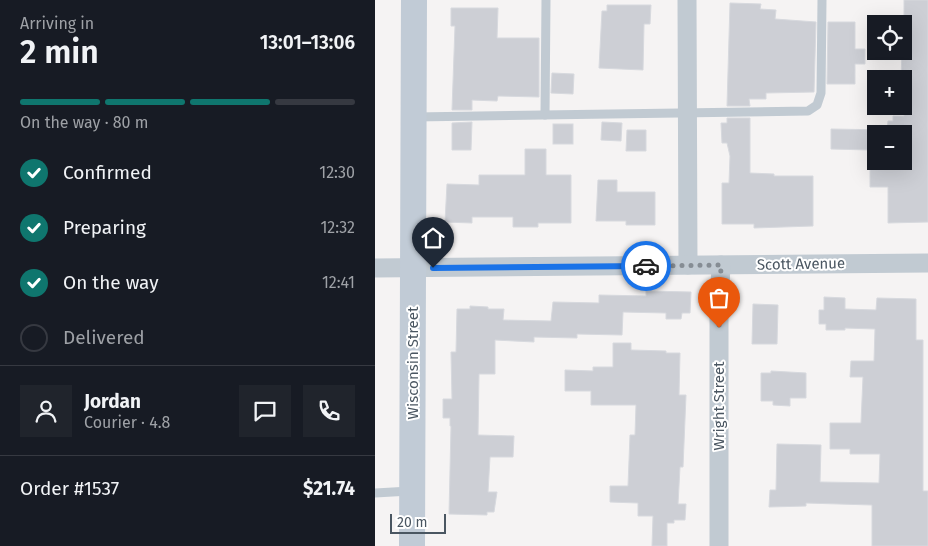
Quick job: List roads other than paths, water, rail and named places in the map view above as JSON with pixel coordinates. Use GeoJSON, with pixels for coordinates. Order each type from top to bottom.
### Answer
{"type":"FeatureCollection","features":[{"type":"Feature","properties":{"kind":"street","name":"Wisconsin Street"},"geometry":{"type":"LineString","coordinates":[[412,546],[414,0]]}},
{"type":"Feature","properties":{"kind":"street"},"geometry":{"type":"LineString","coordinates":[[687,0],[688,265]]}},
{"type":"Feature","properties":{"kind":"street","name":"Scott Avenue"},"geometry":{"type":"LineString","coordinates":[[375,268],[928,263]]}},
{"type":"Feature","properties":{"kind":"street","name":"Wright Street"},"geometry":{"type":"LineString","coordinates":[[719,546],[721,265]]}},
{"type":"Feature","properties":{"kind":"lane"},"geometry":{"type":"LineString","coordinates":[[545,115],[546,0]]}},
{"type":"Feature","properties":{"kind":"lane"},"geometry":{"type":"LineString","coordinates":[[413,117],[808,111],[817,105],[821,93],[823,0]]}},
{"type":"Feature","properties":{"kind":"lane"},"geometry":{"type":"LineString","coordinates":[[375,493],[412,491]]}}]}
